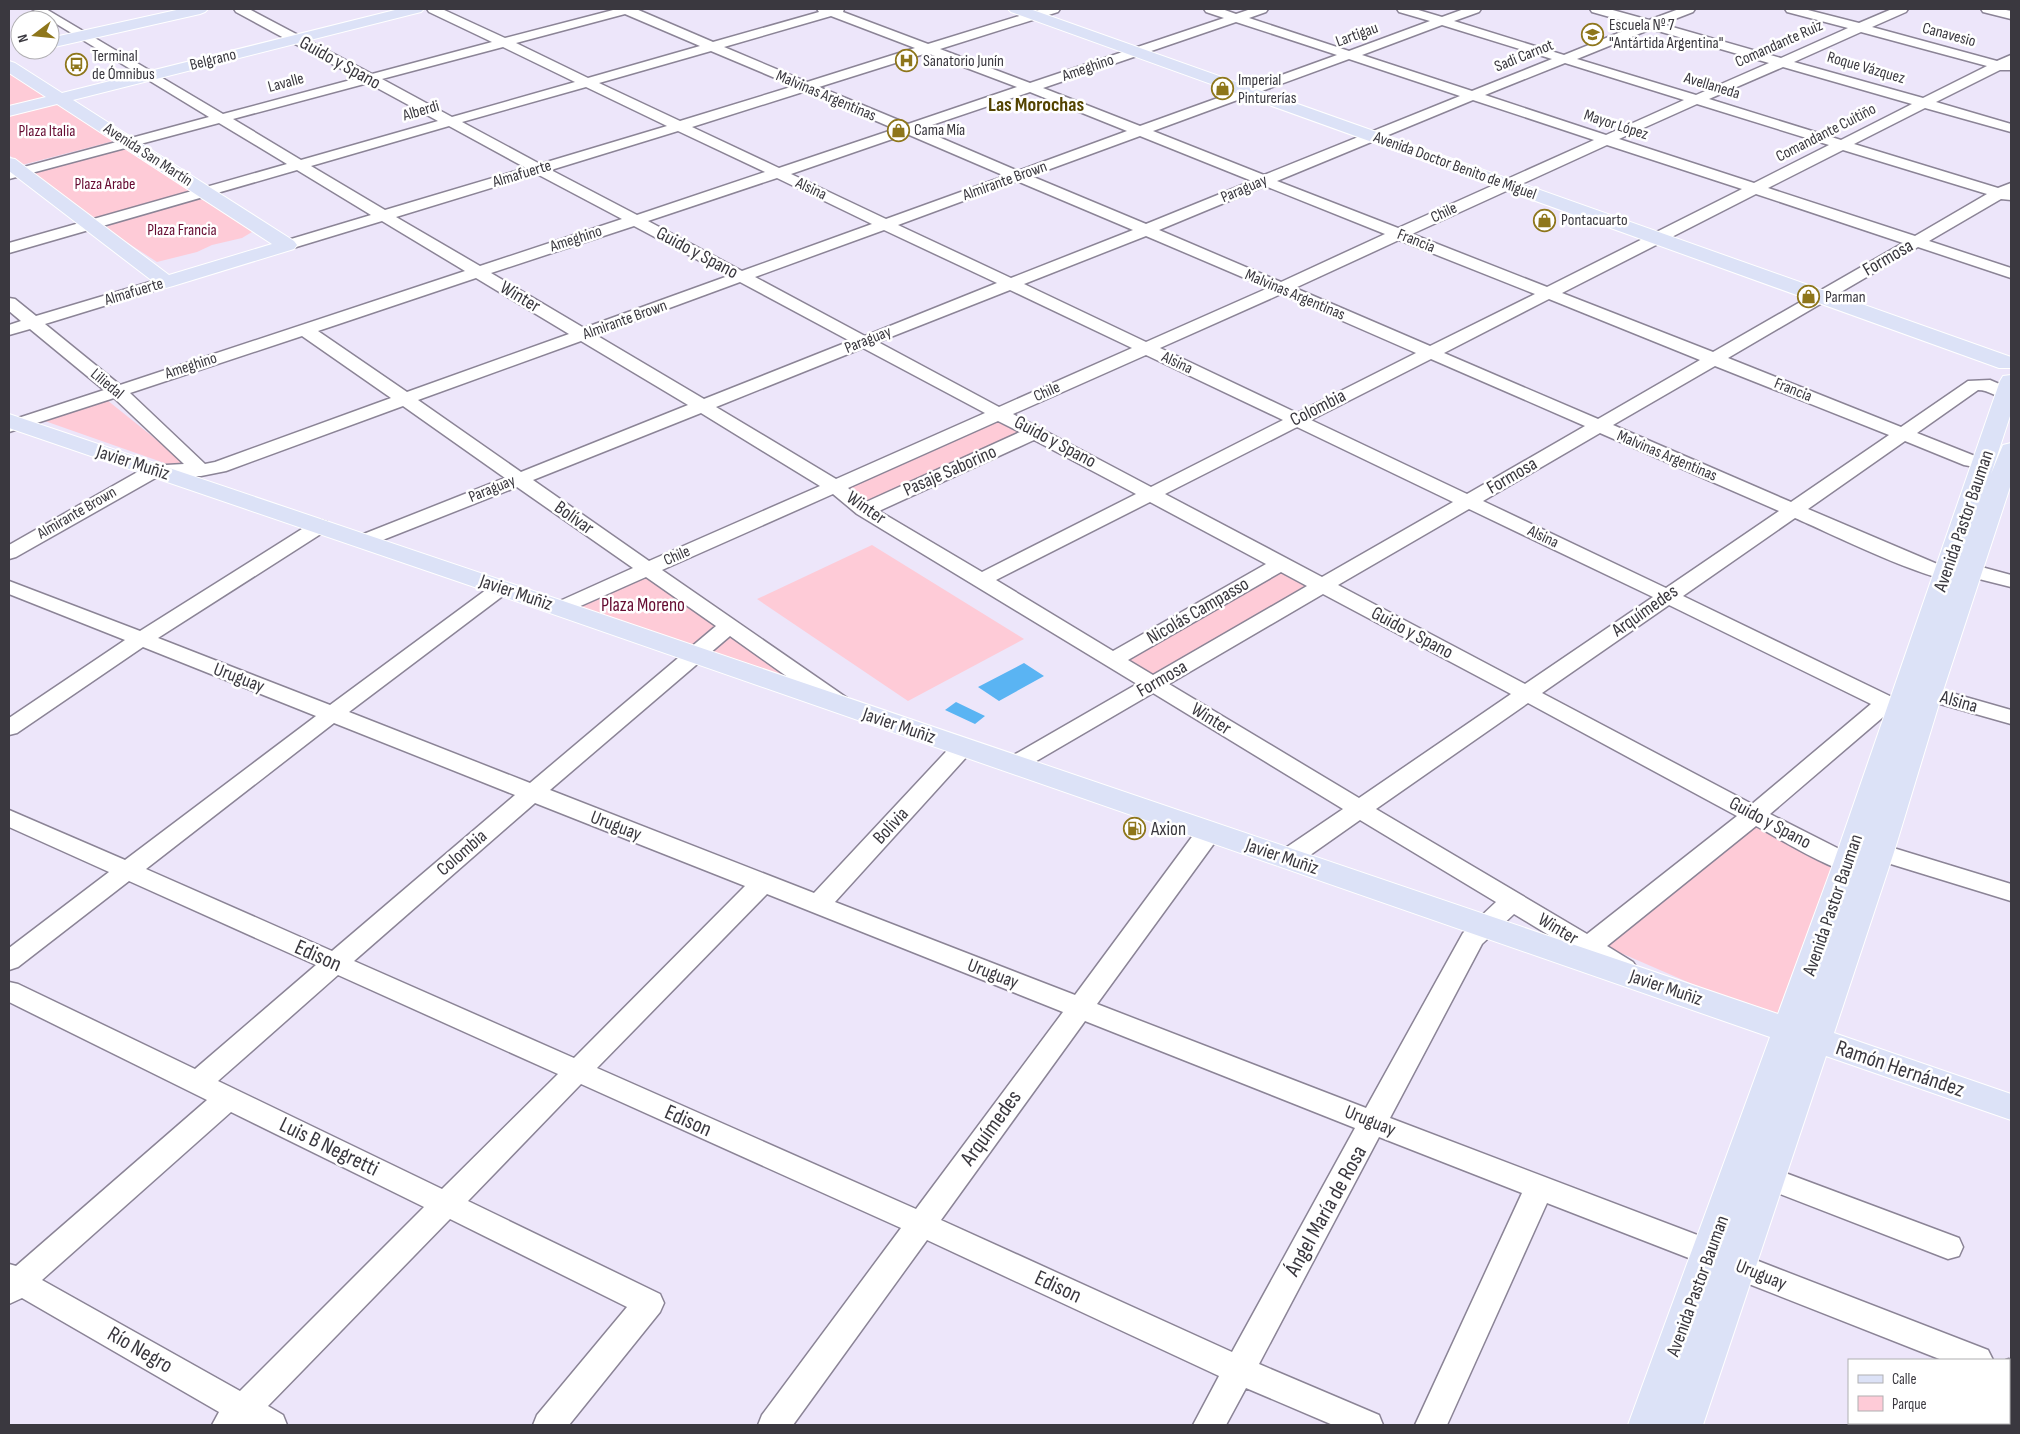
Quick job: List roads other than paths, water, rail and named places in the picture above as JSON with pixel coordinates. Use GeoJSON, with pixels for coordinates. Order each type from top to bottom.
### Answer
{"type":"FeatureCollection","features":[{"type":"Feature","properties":{"kind":"main road"},"geometry":{"type":"LineString","coordinates":[[60,42],[200,9]]}},
{"type":"Feature","properties":{"kind":"main road","name":"Belgrano"},"geometry":{"type":"LineString","coordinates":[[9,111],[416,9]]}},
{"type":"Feature","properties":{"kind":"main road","name":"Avenida Doctor Benito de Miguel"},"geometry":{"type":"LineString","coordinates":[[1016,9],[1820,297],[2010,375]]}},
{"type":"Feature","properties":{"kind":"main road","name":"Avenida San Martín"},"geometry":{"type":"LineString","coordinates":[[15,60],[61,98],[287,245]]}},
{"type":"Feature","properties":{"kind":"main road"},"geometry":{"type":"LineString","coordinates":[[13,170],[166,282]]}},
{"type":"Feature","properties":{"kind":"main road","name":"Almafuerte"},"geometry":{"type":"LineString","coordinates":[[166,282],[287,245]]}},
{"type":"Feature","properties":{"kind":"main road","name":"Avenida Pastor Bauman"},"geometry":{"type":"LineString","coordinates":[[1683,1425],[1724,1259],[1863,858],[1908,702],[2003,462],[2010,375]]}},
{"type":"Feature","properties":{"kind":"main road","name":"Javier Muñiz"},"geometry":{"type":"LineString","coordinates":[[11,424],[320,526],[1484,926],[1582,952],[1647,982],[1802,1035]]}},
{"type":"Feature","properties":{"kind":"main road","name":"Avenida Pastor Bauman"},"geometry":{"type":"LineString","coordinates":[[1648,1425],[1724,1259],[1767,1178],[1802,1035]]}},
{"type":"Feature","properties":{"kind":"main road","name":"Ramón Hernández"},"geometry":{"type":"LineString","coordinates":[[1802,1035],[2011,1107]]}},
{"type":"Feature","properties":{"kind":"street","name":"Winter"},"geometry":{"type":"LineString","coordinates":[[38,9],[834,486],[864,510],[1114,659],[1512,902],[1582,952]]}},
{"type":"Feature","properties":{"kind":"street","name":"Guido y Spano"},"geometry":{"type":"LineString","coordinates":[[240,9],[633,220],[865,341],[1754,815],[1863,858],[2011,894]]}},
{"type":"Feature","properties":{"kind":"street","name":"Alsina"},"geometry":{"type":"LineString","coordinates":[[433,9],[1667,596],[1908,702],[2011,717]]}},
{"type":"Feature","properties":{"kind":"street","name":"Lavalle"},"geometry":{"type":"LineString","coordinates":[[13,170],[130,143],[626,9]]}},
{"type":"Feature","properties":{"kind":"street","name":"Malvinas Argentinas"},"geometry":{"type":"LineString","coordinates":[[626,9],[805,87],[1146,230],[1792,510],[1958,572],[2011,581]]}},
{"type":"Feature","properties":{"kind":"street","name":"Almafuerte"},"geometry":{"type":"LineString","coordinates":[[287,245],[680,126],[1054,9]]}},
{"type":"Feature","properties":{"kind":"street","name":"Mayor López"},"geometry":{"type":"LineString","coordinates":[[1210,9],[2011,273]]}},
{"type":"Feature","properties":{"kind":"street","name":"Ameghino"},"geometry":{"type":"LineString","coordinates":[[11,424],[117,391],[778,173],[1262,9]]}},
{"type":"Feature","properties":{"kind":"street","name":"Avellaneda"},"geometry":{"type":"LineString","coordinates":[[1403,9],[1696,100],[2007,192]]}},
{"type":"Feature","properties":{"kind":"street","name":"Lartigau"},"geometry":{"type":"LineString","coordinates":[[1249,92],[1476,9]]}},
{"type":"Feature","properties":{"kind":"street","name":"Roque Vázquez"},"geometry":{"type":"LineString","coordinates":[[1596,9],[2011,128]]}},
{"type":"Feature","properties":{"kind":"street","name":"Sadi Carnot"},"geometry":{"type":"LineString","coordinates":[[1372,136],[1688,9]]}},
{"type":"Feature","properties":{"kind":"street","name":"Canavesio"},"geometry":{"type":"LineString","coordinates":[[1791,9],[2005,67]]}},
{"type":"Feature","properties":{"kind":"street","name":"Comandante Ruiz"},"geometry":{"type":"LineString","coordinates":[[1506,184],[1902,9]]}},
{"type":"Feature","properties":{"kind":"street"},"geometry":{"type":"LineString","coordinates":[[1987,9],[2011,15]]}},
{"type":"Feature","properties":{"kind":"street","name":"Alberdi"},"geometry":{"type":"LineString","coordinates":[[9,248],[832,10]]}},
{"type":"Feature","properties":{"kind":"street","name":"Francia"},"geometry":{"type":"LineString","coordinates":[[832,10],[1903,433],[2003,462]]}},
{"type":"Feature","properties":{"kind":"street","name":"Comandante Cuitiño"},"geometry":{"type":"LineString","coordinates":[[1656,238],[1925,103],[2005,67],[2011,60]]}},
{"type":"Feature","properties":{"kind":"street","name":"Almirante Brown"},"geometry":{"type":"LineString","coordinates":[[9,553],[155,470],[201,470],[219,467],[1249,92]]}},
{"type":"Feature","properties":{"kind":"street","name":"Paraguay"},"geometry":{"type":"LineString","coordinates":[[363,541],[1146,230],[1372,136]]}},
{"type":"Feature","properties":{"kind":"street","name":"Chile"},"geometry":{"type":"LineString","coordinates":[[560,608],[1280,289],[1506,184]]}},
{"type":"Feature","properties":{"kind":"street","name":"Formosa"},"geometry":{"type":"LineString","coordinates":[[1013,765],[1915,242],[2007,192]]}},
{"type":"Feature","properties":{"kind":"street","name":"Colombia"},"geometry":{"type":"LineString","coordinates":[[981,580],[1656,238]]}},
{"type":"Feature","properties":{"kind":"street","name":"Almafuerte"},"geometry":{"type":"LineString","coordinates":[[9,330],[166,282]]}},
{"type":"Feature","properties":{"kind":"street","name":"Liliedal"},"geometry":{"type":"LineString","coordinates":[[9,304],[117,391],[201,470]]}},
{"type":"Feature","properties":{"kind":"street","name":"Bolívar"},"geometry":{"type":"LineString","coordinates":[[304,329],[845,707]]}},
{"type":"Feature","properties":{"kind":"street","name":"Arquímedes"},"geometry":{"type":"LineString","coordinates":[[1287,858],[1974,384],[1990,385],[2010,375]]}},
{"type":"Feature","properties":{"kind":"street","name":"Pasaje Saborino"},"geometry":{"type":"LineString","coordinates":[[864,510],[1036,432]]}},
{"type":"Feature","properties":{"kind":"street"},"geometry":{"type":"LineString","coordinates":[[9,728],[142,639],[320,526]]}},
{"type":"Feature","properties":{"kind":"street","name":"Nicolás Campasso"},"geometry":{"type":"LineString","coordinates":[[1114,659],[1282,563]]}},
{"type":"Feature","properties":{"kind":"street","name":"Uruguay"},"geometry":{"type":"LineString","coordinates":[[9,587],[1975,1359]]}},
{"type":"Feature","properties":{"kind":"street"},"geometry":{"type":"LineString","coordinates":[[9,960],[501,588]]}},
{"type":"Feature","properties":{"kind":"street","name":"Colombia"},"geometry":{"type":"LineString","coordinates":[[197,1082],[729,626]]}},
{"type":"Feature","properties":{"kind":"street"},"geometry":{"type":"LineString","coordinates":[[1582,952],[1754,815],[1908,702]]}},
{"type":"Feature","properties":{"kind":"street","name":"Bolivia"},"geometry":{"type":"LineString","coordinates":[[818,905],[963,747]]}},
{"type":"Feature","properties":{"kind":"street","name":"Edison"},"geometry":{"type":"LineString","coordinates":[[9,818],[921,1224],[1239,1370],[1367,1425]]}},
{"type":"Feature","properties":{"kind":"street","name":"Arquímedes"},"geometry":{"type":"LineString","coordinates":[[774,1425],[1209,832]]}},
{"type":"Feature","properties":{"kind":"street"},"geometry":{"type":"LineString","coordinates":[[236,1417],[763,883]]}},
{"type":"Feature","properties":{"kind":"street","name":"Ángel María de Rosa"},"geometry":{"type":"LineString","coordinates":[[1209,1425],[1472,939],[1512,902]]}},
{"type":"Feature","properties":{"kind":"street","name":"Luis B Negretti"},"geometry":{"type":"LineString","coordinates":[[9,991],[649,1303],[557,1423]]}},
{"type":"Feature","properties":{"kind":"street"},"geometry":{"type":"LineString","coordinates":[[12,1283],[228,1098]]}},
{"type":"Feature","properties":{"kind":"street"},"geometry":{"type":"LineString","coordinates":[[1767,1178],[1948,1247]]}},
{"type":"Feature","properties":{"kind":"street"},"geometry":{"type":"LineString","coordinates":[[1431,1425],[1539,1188]]}},
{"type":"Feature","properties":{"kind":"street","name":"Río Negro"},"geometry":{"type":"LineString","coordinates":[[12,1283],[236,1417],[271,1425]]}},
{"type":"Feature","properties":{"kind":"water"},"geometry":{"type":"Polygon","coordinates":[[[1024,663],[1044,676],[999,701],[978,687],[1024,663]]]}},
{"type":"Feature","properties":{"kind":"water"},"geometry":{"type":"Polygon","coordinates":[[[956,702],[985,716],[975,724],[945,710],[956,702]]]}},
{"type":"Feature","properties":{"kind":"place","name":"Escuela Nº 7 \"Antártida Argentina\""},"geometry":{"type":"Point","coordinates":[1593,34]}},
{"type":"Feature","properties":{"kind":"place","name":"Sanatorio Junín"},"geometry":{"type":"Point","coordinates":[907,61]}},
{"type":"Feature","properties":{"kind":"place","name":"Terminal de Ómnibus"},"geometry":{"type":"Point","coordinates":[76,65]}},
{"type":"Feature","properties":{"kind":"place","name":"Imperial Pinturerías"},"geometry":{"type":"Point","coordinates":[1222,89]}},
{"type":"Feature","properties":{"kind":"place","name":"Cama Mía"},"geometry":{"type":"Point","coordinates":[898,130]}},
{"type":"Feature","properties":{"kind":"place","name":"Pontacuarto"},"geometry":{"type":"Point","coordinates":[1545,220]}},
{"type":"Feature","properties":{"kind":"place","name":"Parman"},"geometry":{"type":"Point","coordinates":[1809,297]}},
{"type":"Feature","properties":{"kind":"place","name":"Axion"},"geometry":{"type":"Point","coordinates":[1135,829]}},
{"type":"Feature","properties":{"kind":"district","name":"Las Morochas"},"geometry":{"type":"Point","coordinates":[1036,105]}},
{"type":"Feature","properties":{"kind":"park label","name":"Plaza Italia"},"geometry":{"type":"Point","coordinates":[47,131]}},
{"type":"Feature","properties":{"kind":"park label","name":"Plaza Arabe"},"geometry":{"type":"Point","coordinates":[105,184]}},
{"type":"Feature","properties":{"kind":"park label","name":"Plaza Francia"},"geometry":{"type":"Point","coordinates":[182,230]}},
{"type":"Feature","properties":{"kind":"park label","name":"Plaza Moreno"},"geometry":{"type":"Point","coordinates":[643,605]}}]}
